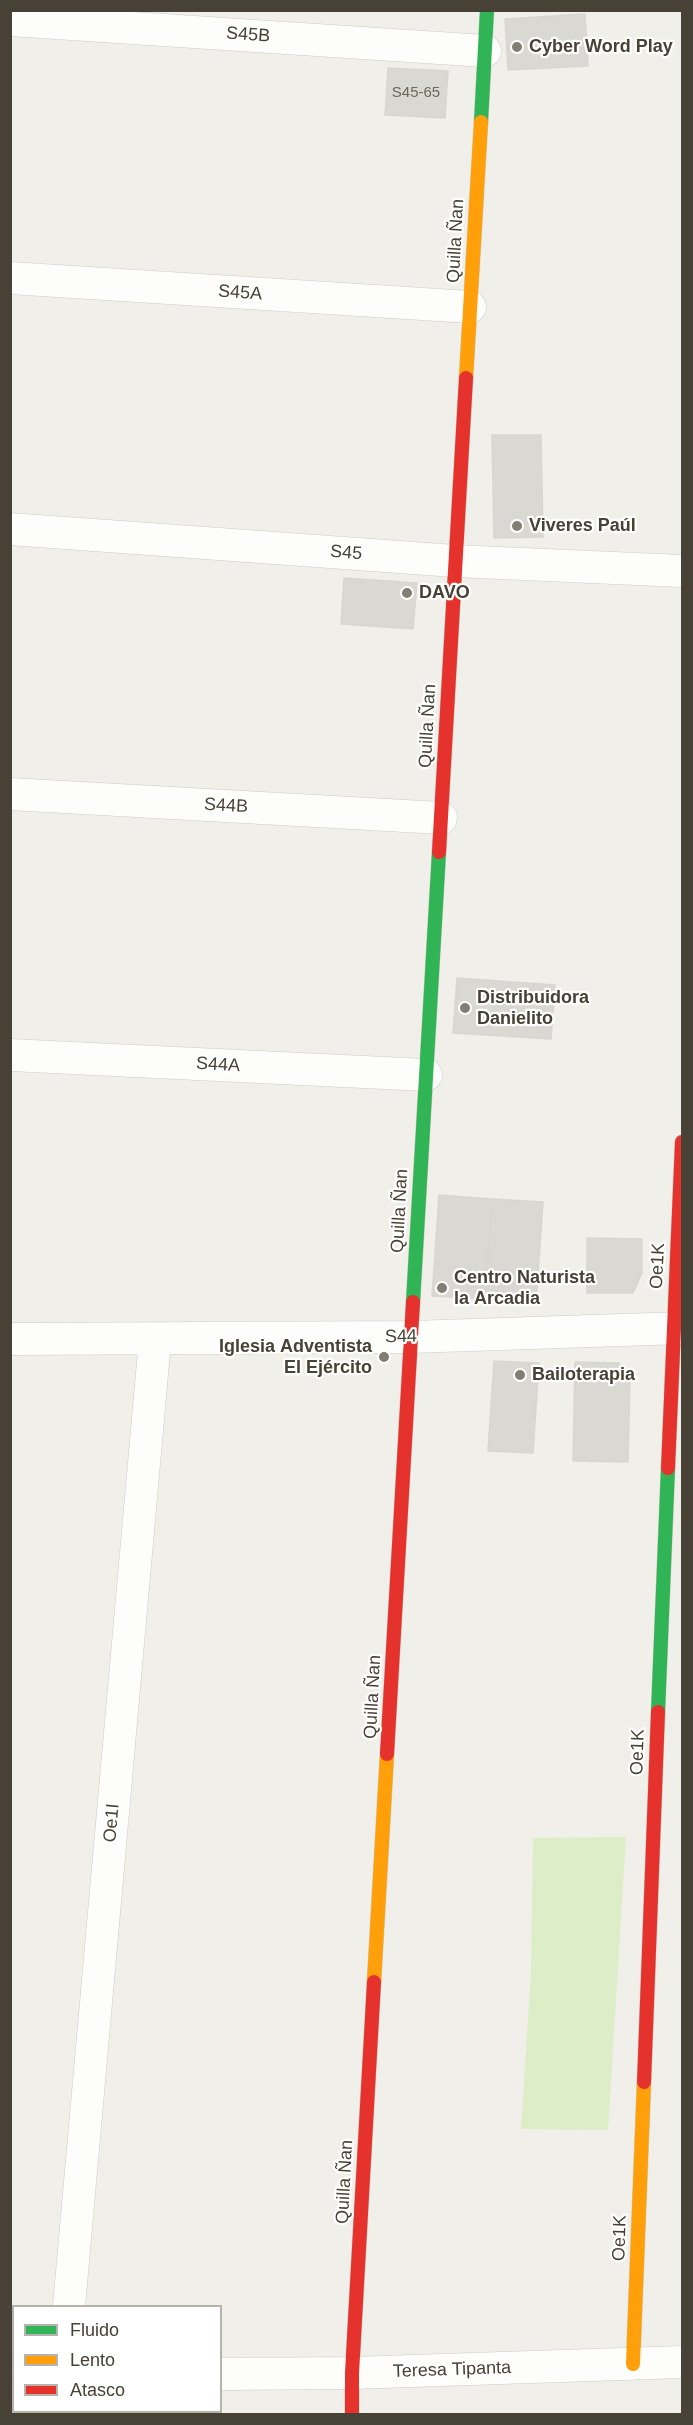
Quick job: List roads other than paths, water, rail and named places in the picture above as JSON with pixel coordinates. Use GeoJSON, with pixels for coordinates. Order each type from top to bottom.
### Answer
{"type":"FeatureCollection","features":[{"type":"Feature","properties":{"kind":"street","name":"Quilla Ñan"},"geometry":{"type":"LineString","coordinates":[[352,2415],[352,2373],[487,10]]}},
{"type":"Feature","properties":{"kind":"street","name":"S45B"},"geometry":{"type":"LineString","coordinates":[[10,20],[485,51]]}},
{"type":"Feature","properties":{"kind":"street","name":"S45A"},"geometry":{"type":"LineString","coordinates":[[10,279],[470,307]]}},
{"type":"Feature","properties":{"kind":"street","name":"S45"},"geometry":{"type":"LineString","coordinates":[[10,529],[455,561],[682,571]]}},
{"type":"Feature","properties":{"kind":"street","name":"S44B"},"geometry":{"type":"LineString","coordinates":[[10,794],[441,818]]}},
{"type":"Feature","properties":{"kind":"street","name":"S44A"},"geometry":{"type":"LineString","coordinates":[[10,1055],[426,1075]]}},
{"type":"Feature","properties":{"kind":"street","name":"Oe1K"},"geometry":{"type":"LineString","coordinates":[[633,2364],[678,1328],[682,1142]]}},
{"type":"Feature","properties":{"kind":"street","name":"S44"},"geometry":{"type":"LineString","coordinates":[[10,1339],[411,1337],[678,1328]]}},
{"type":"Feature","properties":{"kind":"street","name":"Oe1I"},"geometry":{"type":"LineString","coordinates":[[69,2305],[155,1340]]}},
{"type":"Feature","properties":{"kind":"street","name":"Teresa Tipanta"},"geometry":{"type":"LineString","coordinates":[[222,2374],[352,2373],[682,2362]]}},
{"type":"Feature","properties":{"kind":"place","name":"Cyber Word Play"},"geometry":{"type":"Point","coordinates":[517,47]}},
{"type":"Feature","properties":{"kind":"place","name":"Viveres Paúl"},"geometry":{"type":"Point","coordinates":[517,526]}},
{"type":"Feature","properties":{"kind":"place","name":"DAVO"},"geometry":{"type":"Point","coordinates":[407,593]}},
{"type":"Feature","properties":{"kind":"place","name":"Distribuidora Danielito"},"geometry":{"type":"Point","coordinates":[465,1008]}},
{"type":"Feature","properties":{"kind":"place","name":"Centro Naturista la Arcadia"},"geometry":{"type":"Point","coordinates":[442,1288]}},
{"type":"Feature","properties":{"kind":"place","name":"Iglesia Adventista El Ejército"},"geometry":{"type":"Point","coordinates":[384,1357]}},
{"type":"Feature","properties":{"kind":"place","name":"Bailoterapia"},"geometry":{"type":"Point","coordinates":[520,1375]}}]}
